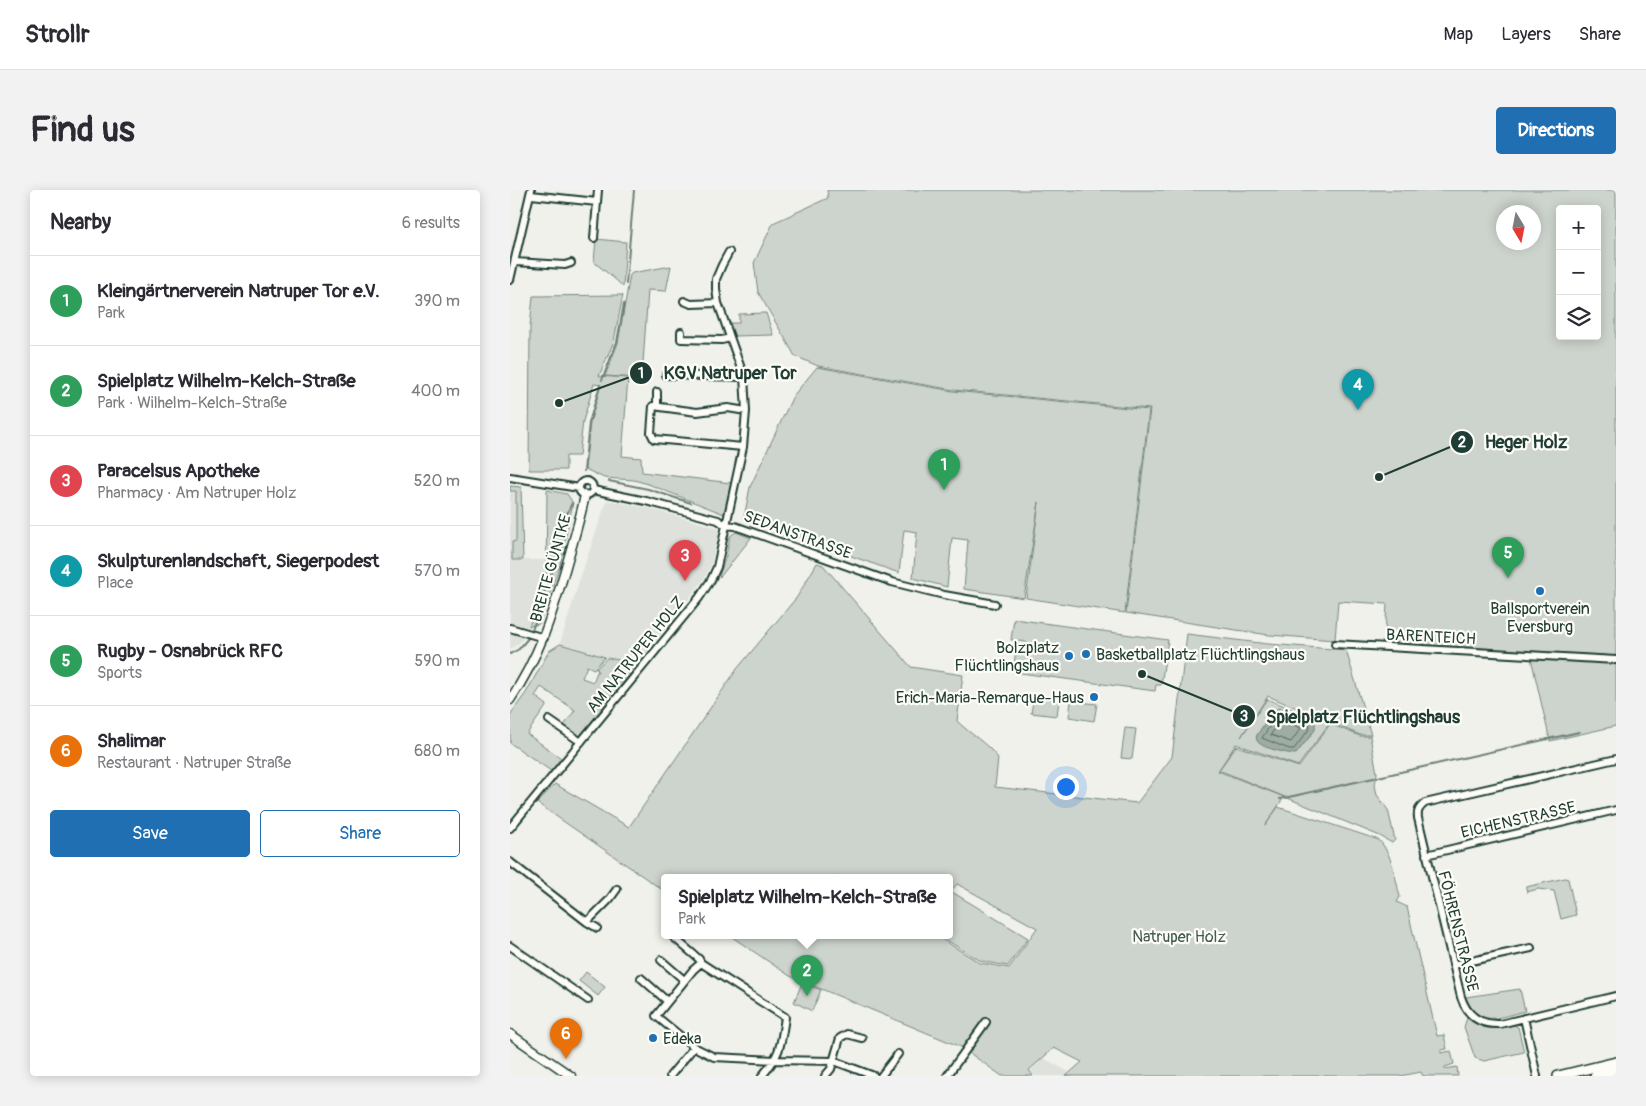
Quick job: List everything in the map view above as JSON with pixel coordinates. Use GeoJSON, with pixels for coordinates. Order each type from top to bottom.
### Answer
{"type":"FeatureCollection","features":[{"type":"Feature","properties":{"kind":"main road"},"geometry":{"type":"LineString","coordinates":[[1558,1076],[1616,1062]]}},
{"type":"Feature","properties":{"kind":"main road"},"geometry":{"type":"LineString","coordinates":[[1595,1076],[1616,1070]]}},
{"type":"Feature","properties":{"kind":"street"},"geometry":{"type":"LineString","coordinates":[[594,238],[598,190]]}},
{"type":"Feature","properties":{"kind":"street"},"geometry":{"type":"LineString","coordinates":[[510,280],[516,262],[531,193],[597,202]]}},
{"type":"Feature","properties":{"kind":"street","name":"AM NATRUPER HOLZ"},"geometry":{"type":"LineString","coordinates":[[510,828],[704,591],[717,567],[743,447],[746,411],[744,377],[718,303],[716,289],[716,280],[729,252]]}},
{"type":"Feature","properties":{"kind":"street"},"geometry":{"type":"LineString","coordinates":[[516,262],[565,265],[571,263]]}},
{"type":"Feature","properties":{"kind":"street"},"geometry":{"type":"LineString","coordinates":[[684,301],[691,304],[718,303]]}},
{"type":"Feature","properties":{"kind":"street"},"geometry":{"type":"LineString","coordinates":[[681,332],[681,339],[722,340],[730,338]]}},
{"type":"Feature","properties":{"kind":"street"},"geometry":{"type":"LineString","coordinates":[[666,375],[744,377]]}},
{"type":"Feature","properties":{"kind":"street"},"geometry":{"type":"LineString","coordinates":[[657,406],[658,392]]}},
{"type":"Feature","properties":{"kind":"street"},"geometry":{"type":"LineString","coordinates":[[743,447],[654,439],[651,433],[653,406],[697,412],[728,408],[746,411]]}},
{"type":"Feature","properties":{"kind":"street","name":"SEDANSTRASSE"},"geometry":{"type":"LineString","coordinates":[[510,477],[579,488],[582,483],[587,481],[592,484],[593,490],[676,508],[718,520],[725,525],[735,526],[892,582],[944,595],[995,604]]}},
{"type":"Feature","properties":{"kind":"street"},"geometry":{"type":"LineString","coordinates":[[579,488],[581,494],[585,495],[590,494],[593,490]]}},
{"type":"Feature","properties":{"kind":"street","name":"BREITE GÜNTKE"},"geometry":{"type":"LineString","coordinates":[[510,700],[530,668],[544,638],[577,531],[585,495]]}},
{"type":"Feature","properties":{"kind":"street"},"geometry":{"type":"LineString","coordinates":[[510,628],[544,638]]}},
{"type":"Feature","properties":{"kind":"street","name":"BARENTEICH"},"geometry":{"type":"LineString","coordinates":[[1335,644],[1616,660]]}},
{"type":"Feature","properties":{"kind":"street"},"geometry":{"type":"LineString","coordinates":[[549,720],[581,742]]}},
{"type":"Feature","properties":{"kind":"street","name":"FÖHRENSTRASSE"},"geometry":{"type":"LineString","coordinates":[[1616,759],[1425,803],[1420,807],[1418,818],[1463,1004],[1471,1016],[1483,1023],[1492,1024],[1616,996]]}},
{"type":"Feature","properties":{"kind":"street","name":"EICHENSTRASSE"},"geometry":{"type":"LineString","coordinates":[[1426,855],[1616,810]]}},
{"type":"Feature","properties":{"kind":"street"},"geometry":{"type":"LineString","coordinates":[[510,862],[596,928]]}},
{"type":"Feature","properties":{"kind":"street"},"geometry":{"type":"LineString","coordinates":[[587,922],[618,888]]}},
{"type":"Feature","properties":{"kind":"street"},"geometry":{"type":"LineString","coordinates":[[676,939],[699,959],[701,963],[785,1016],[780,1049],[775,1060],[762,1076]]}},
{"type":"Feature","properties":{"kind":"street"},"geometry":{"type":"LineString","coordinates":[[510,946],[588,1000]]}},
{"type":"Feature","properties":{"kind":"street"},"geometry":{"type":"LineString","coordinates":[[1453,965],[1530,948]]}},
{"type":"Feature","properties":{"kind":"street"},"geometry":{"type":"LineString","coordinates":[[660,960],[684,980]]}},
{"type":"Feature","properties":{"kind":"street"},"geometry":{"type":"LineString","coordinates":[[701,963],[684,980],[656,1016],[694,1047],[714,1057],[834,1061],[874,1076]]}},
{"type":"Feature","properties":{"kind":"street"},"geometry":{"type":"LineString","coordinates":[[641,978],[667,1002]]}},
{"type":"Feature","properties":{"kind":"street"},"geometry":{"type":"LineString","coordinates":[[1524,1018],[1537,1076]]}},
{"type":"Feature","properties":{"kind":"street"},"geometry":{"type":"LineString","coordinates":[[947,1076],[986,1022]]}},
{"type":"Feature","properties":{"kind":"street"},"geometry":{"type":"LineString","coordinates":[[510,1034],[562,1074],[571,1076]]}},
{"type":"Feature","properties":{"kind":"street"},"geometry":{"type":"LineString","coordinates":[[825,1076],[831,1069],[840,1038],[847,1034],[862,1038]]}},
{"type":"Feature","properties":{"kind":"street"},"geometry":{"type":"LineString","coordinates":[[670,1076],[694,1047]]}},
{"type":"Feature","properties":{"kind":"street"},"geometry":{"type":"LineString","coordinates":[[881,1076],[898,1054]]}},
{"type":"Feature","properties":{"kind":"shaded area"},"geometry":{"type":"Polygon","coordinates":[[[510,491],[516,491],[516,542],[512,542],[512,560],[547,560],[546,582],[525,637],[510,649],[510,491]]]}},
{"type":"Feature","properties":{"kind":"shaded area"},"geometry":{"type":"Polygon","coordinates":[[[607,500],[648,508],[719,529],[711,565],[704,579],[634,669],[619,660],[560,644],[607,500]]]}},
{"type":"Feature","properties":{"kind":"shaded area"},"geometry":{"type":"Polygon","coordinates":[[[1043,1058],[1069,1072],[1065,1076],[1035,1076],[1030,1071],[1043,1058]]]}},
{"type":"Feature","properties":{"kind":"green space"},"geometry":{"type":"Polygon","coordinates":[[[827,190],[1616,190],[1616,656],[1395,643],[1393,633],[1385,633],[1387,604],[1338,601],[1335,640],[1269,635],[1126,613],[1150,409],[954,390],[818,366],[795,356],[758,292],[754,263],[773,223],[828,198],[827,190]]]}},
{"type":"Feature","properties":{"kind":"green space"},"geometry":{"type":"Polygon","coordinates":[[[596,239],[626,242],[623,287],[594,262],[596,239]]]}},
{"type":"Feature","properties":{"kind":"green space"},"geometry":{"type":"Polygon","coordinates":[[[671,266],[666,291],[648,290],[642,378],[605,376],[618,343],[630,275],[632,273],[671,266]]]}},
{"type":"Feature","properties":{"kind":"green space"},"geometry":{"type":"Polygon","coordinates":[[[623,295],[614,341],[599,376],[628,378],[622,456],[641,458],[642,472],[731,483],[724,514],[648,484],[634,480],[604,478],[585,469],[590,423],[601,385],[594,384],[583,421],[579,456],[566,456],[566,470],[529,470],[530,326],[533,296],[623,295]]]}},
{"type":"Feature","properties":{"kind":"green space"},"geometry":{"type":"Polygon","coordinates":[[[766,313],[773,335],[734,336],[729,323],[739,323],[739,314],[766,313]]]}},
{"type":"Feature","properties":{"kind":"green space"},"geometry":{"type":"Polygon","coordinates":[[[817,367],[953,391],[1149,410],[1125,613],[1026,598],[1039,502],[1024,598],[964,589],[968,540],[952,538],[947,587],[913,578],[917,532],[904,530],[899,573],[744,518],[750,487],[793,396],[817,367]]]}},
{"type":"Feature","properties":{"kind":"green space"},"geometry":{"type":"Polygon","coordinates":[[[510,486],[521,487],[523,560],[512,560],[512,542],[516,541],[516,491],[510,491],[510,486]]]}},
{"type":"Feature","properties":{"kind":"green space"},"geometry":{"type":"Polygon","coordinates":[[[547,490],[567,494],[573,503],[560,565],[539,624],[529,626],[546,582],[547,490]]]}},
{"type":"Feature","properties":{"kind":"green space"},"geometry":{"type":"Polygon","coordinates":[[[736,532],[751,538],[720,577],[730,536],[736,532]]]}},
{"type":"Feature","properties":{"kind":"green space","name":"Natruper Holz"},"geometry":{"type":"Polygon","coordinates":[[[817,563],[823,565],[911,667],[963,675],[957,721],[998,758],[995,787],[1137,803],[1172,757],[1187,634],[1268,644],[1346,650],[1371,735],[1360,735],[1268,696],[1241,737],[1267,699],[1329,724],[1298,766],[1236,744],[1218,771],[1284,797],[1265,826],[1278,807],[1379,840],[1384,846],[1395,875],[1400,897],[1397,902],[1407,907],[1437,1036],[1444,1035],[1447,1049],[1441,1050],[1441,1053],[1451,1051],[1454,1064],[1445,1067],[1445,1069],[1457,1067],[1458,1076],[1423,1076],[1421,1072],[1400,1076],[1066,1076],[1082,1062],[1054,1048],[1029,1070],[1033,1076],[1002,1076],[961,1047],[790,976],[735,939],[941,939],[980,963],[1009,968],[1037,928],[957,884],[953,889],[953,874],[661,874],[661,889],[537,803],[555,784],[629,827],[737,669],[797,597],[817,563]]]}},
{"type":"Feature","properties":{"kind":"green space"},"geometry":{"type":"Polygon","coordinates":[[[1014,619],[1168,640],[1161,685],[1156,685],[1155,691],[1013,672],[1016,650],[1025,651],[1026,642],[1011,640],[1014,619]]]}},
{"type":"Feature","properties":{"kind":"green space"},"geometry":{"type":"Polygon","coordinates":[[[560,644],[605,657],[594,669],[587,666],[582,678],[593,682],[598,670],[596,669],[607,658],[619,660],[634,669],[578,738],[563,727],[575,710],[541,687],[535,696],[547,705],[527,734],[561,758],[551,771],[510,743],[510,715],[526,693],[549,651],[560,644]]]}},
{"type":"Feature","properties":{"kind":"green space"},"geometry":{"type":"Polygon","coordinates":[[[1531,658],[1616,662],[1616,726],[1550,741],[1531,658]]]}},
{"type":"Feature","properties":{"kind":"green space"},"geometry":{"type":"Polygon","coordinates":[[[1034,696],[1059,700],[1057,716],[1031,713],[1034,696]]]}},
{"type":"Feature","properties":{"kind":"green space"},"geometry":{"type":"Polygon","coordinates":[[[1071,701],[1097,704],[1094,721],[1069,717],[1071,701]]]}},
{"type":"Feature","properties":{"kind":"green space"},"geometry":{"type":"Polygon","coordinates":[[[1330,724],[1360,736],[1370,736],[1377,773],[1375,785],[1377,795],[1388,810],[1395,840],[1392,843],[1380,836],[1219,770],[1236,746],[1299,767],[1330,724]]]}},
{"type":"Feature","properties":{"kind":"green space"},"geometry":{"type":"Polygon","coordinates":[[[1125,728],[1136,729],[1132,759],[1121,758],[1125,728]]]}},
{"type":"Feature","properties":{"kind":"green space"},"geometry":{"type":"Polygon","coordinates":[[[1565,878],[1568,879],[1576,915],[1561,919],[1554,891],[1538,889],[1527,892],[1526,887],[1565,878]]]}},
{"type":"Feature","properties":{"kind":"green space"},"geometry":{"type":"Polygon","coordinates":[[[953,893],[1028,938],[1008,966],[981,961],[945,939],[953,939],[953,893]]]}},
{"type":"Feature","properties":{"kind":"green space"},"geometry":{"type":"Polygon","coordinates":[[[586,972],[605,987],[598,996],[579,981],[586,972]]]}},
{"type":"Feature","properties":{"kind":"green space"},"geometry":{"type":"Polygon","coordinates":[[[802,983],[821,990],[812,1011],[794,1002],[802,983]]]}},
{"type":"Feature","properties":{"kind":"green space"},"geometry":{"type":"Polygon","coordinates":[[[1520,989],[1525,1011],[1498,1018],[1483,1017],[1477,1014],[1466,997],[1520,989]]]}},
{"type":"Feature","properties":{"kind":"green space"},"geometry":{"type":"Polygon","coordinates":[[[1467,1018],[1489,1028],[1514,1025],[1518,1027],[1524,1052],[1484,1061],[1475,1058],[1464,1027],[1467,1018]]]}},
{"type":"Feature","properties":{"kind":"water"},"geometry":{"type":"Polygon","coordinates":[[[1279,708],[1302,715],[1315,724],[1315,730],[1296,754],[1271,749],[1259,743],[1256,738],[1272,712],[1279,708]]]}},
{"type":"Feature","properties":{"kind":"waterway"},"geometry":{"type":"LineString","coordinates":[[626,284],[634,190]]}},
{"type":"Feature","properties":{"kind":"waterway"},"geometry":{"type":"LineString","coordinates":[[602,380],[617,342],[624,304]]}},
{"type":"Feature","properties":{"kind":"waterway"},"geometry":{"type":"LineString","coordinates":[[584,471],[589,423],[600,385]]}},
{"type":"Feature","properties":{"kind":"waterway"},"geometry":{"type":"LineString","coordinates":[[609,481],[648,489],[691,503]]}},
{"type":"Feature","properties":{"kind":"waterway"},"geometry":{"type":"LineString","coordinates":[[531,632],[556,562],[555,540],[572,503]]}},
{"type":"Feature","properties":{"kind":"waterway"},"geometry":{"type":"LineString","coordinates":[[510,654],[519,649],[529,637]]}},
{"type":"Feature","properties":{"kind":"waterway"},"geometry":{"type":"LineString","coordinates":[[1280,799],[1579,732]]}},
{"type":"Feature","properties":{"kind":"place","name":"KGV Natruper Tor"},"geometry":{"type":"Point","coordinates":[559,403]}},
{"type":"Feature","properties":{"kind":"place","name":"Skulpturenlandschaft, Siegerpodest"},"geometry":{"type":"Point","coordinates":[1358,410]}},
{"type":"Feature","properties":{"kind":"place","name":"Heger Holz"},"geometry":{"type":"Point","coordinates":[1379,477]}},
{"type":"Feature","properties":{"kind":"place","name":"Kleingärtnerverein Natruper Tor e.V."},"geometry":{"type":"Point","coordinates":[944,490]}},
{"type":"Feature","properties":{"kind":"place","name":"Rugby - Osnabrück RFC"},"geometry":{"type":"Point","coordinates":[1508,578]}},
{"type":"Feature","properties":{"kind":"place","name":"Paracelsus Apotheke"},"geometry":{"type":"Point","coordinates":[685,581]}},
{"type":"Feature","properties":{"kind":"place","name":"Ballsportverein Eversburg"},"geometry":{"type":"Point","coordinates":[1540,591]}},
{"type":"Feature","properties":{"kind":"place","name":"Basketballplatz Flüchtlingshaus"},"geometry":{"type":"Point","coordinates":[1086,654]}},
{"type":"Feature","properties":{"kind":"place","name":"Bolzplatz Flüchtlingshaus"},"geometry":{"type":"Point","coordinates":[1069,656]}},
{"type":"Feature","properties":{"kind":"place","name":"Spielplatz Flüchtlingshaus"},"geometry":{"type":"Point","coordinates":[1142,674]}},
{"type":"Feature","properties":{"kind":"place","name":"Erich-Maria-Remarque-Haus"},"geometry":{"type":"Point","coordinates":[1094,697]}},
{"type":"Feature","properties":{"kind":"place","name":"Spielplatz Wilhelm-Kelch-Straße"},"geometry":{"type":"Point","coordinates":[807,996]}},
{"type":"Feature","properties":{"kind":"place","name":"Edeka"},"geometry":{"type":"Point","coordinates":[653,1038]}},
{"type":"Feature","properties":{"kind":"place","name":"Shalimar"},"geometry":{"type":"Point","coordinates":[566,1059]}}]}
